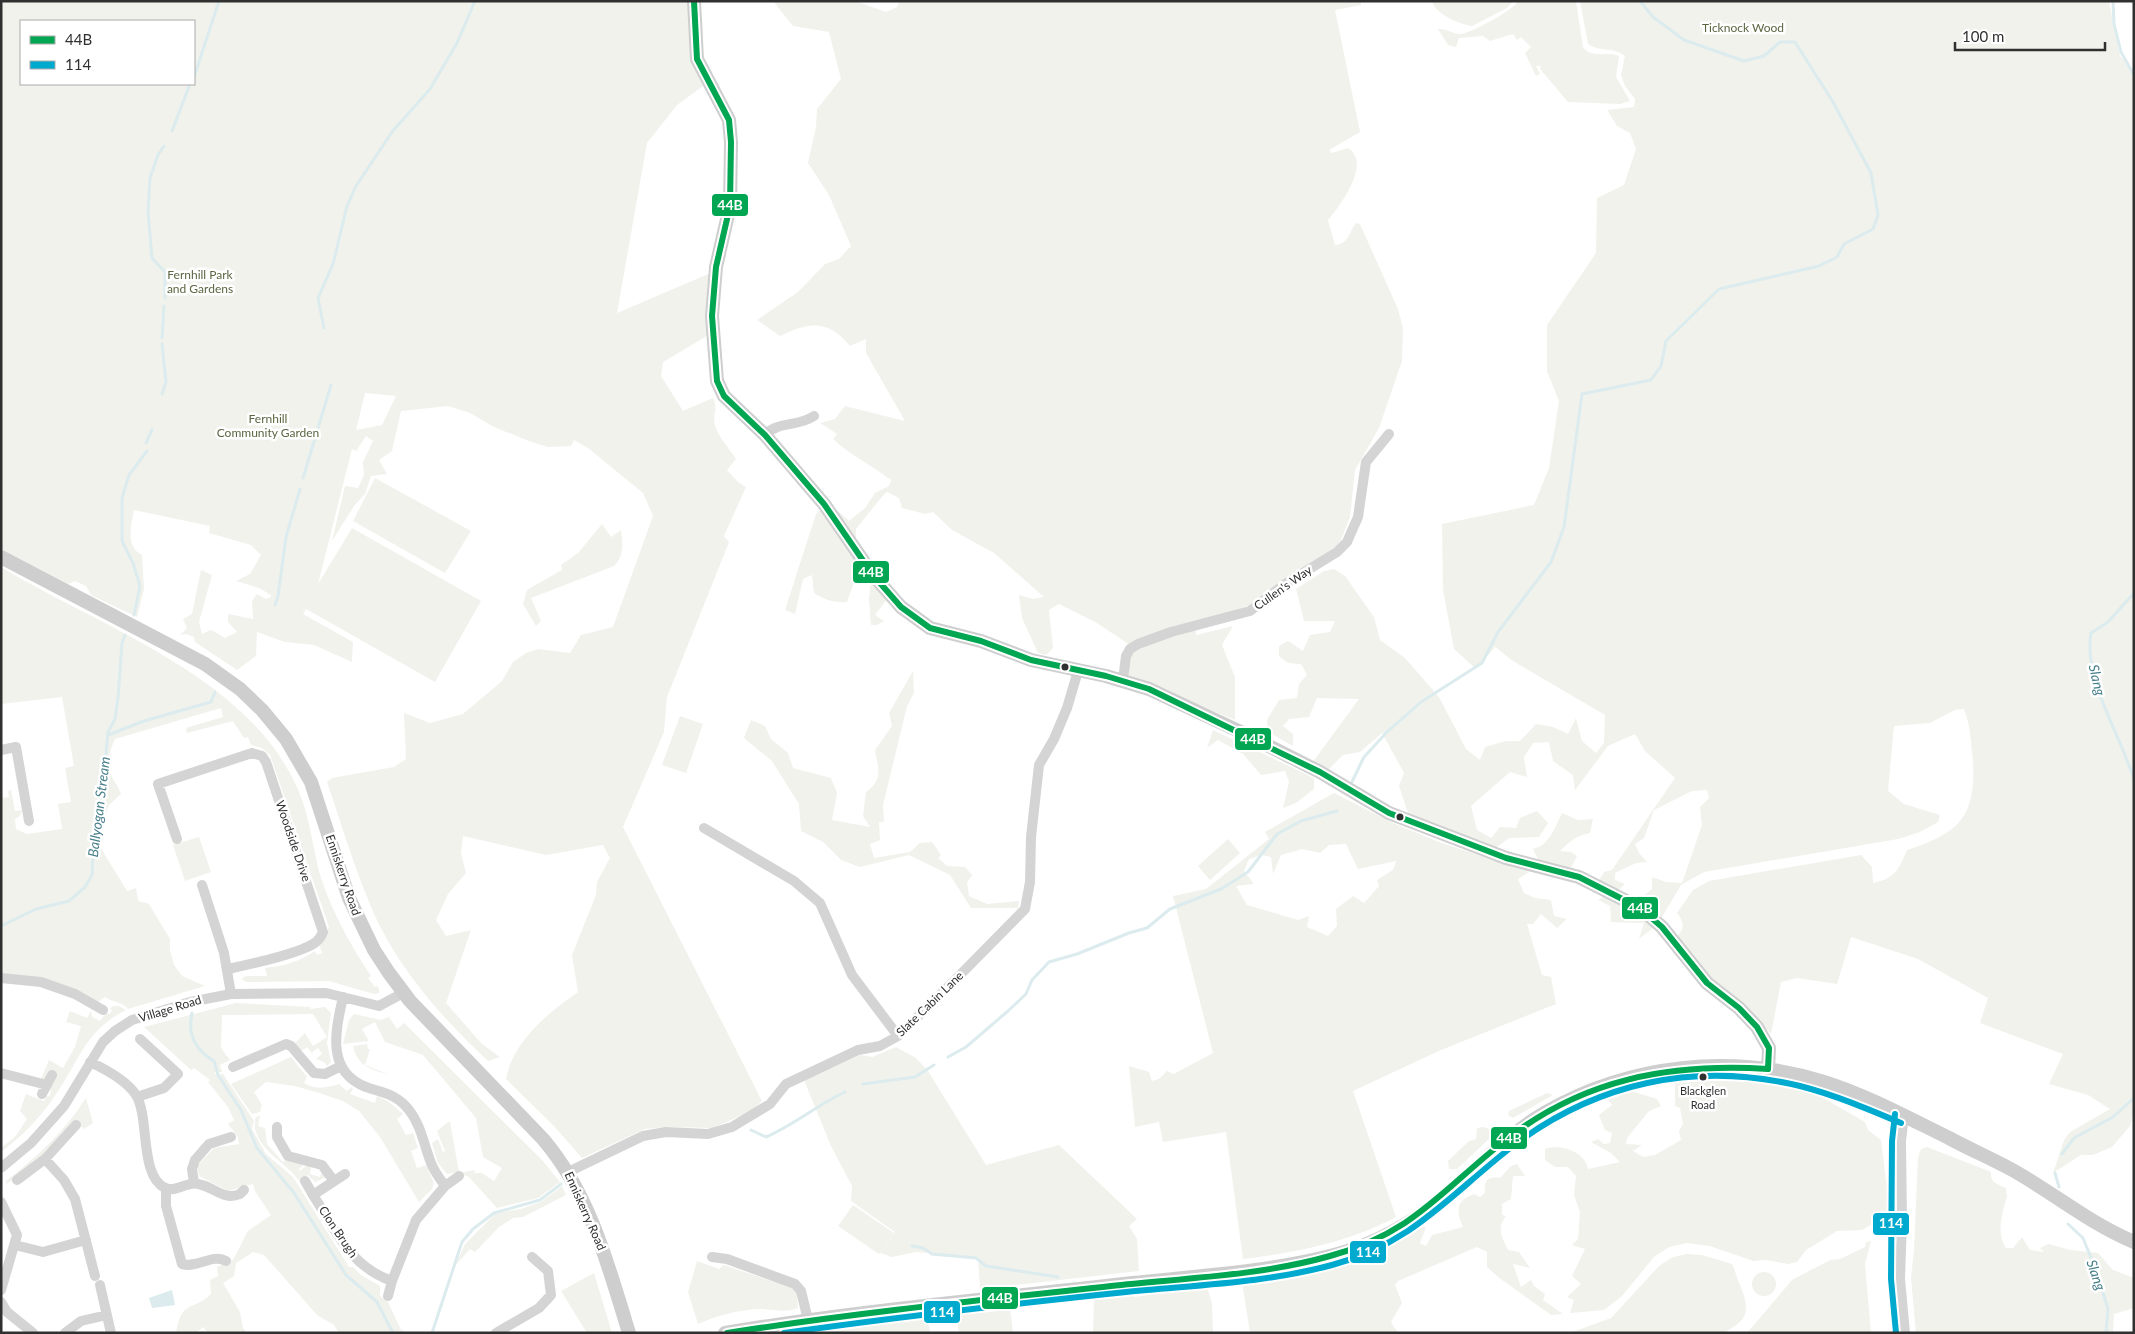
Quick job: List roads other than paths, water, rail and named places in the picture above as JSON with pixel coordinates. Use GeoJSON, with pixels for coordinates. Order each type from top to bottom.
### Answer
{"type":"FeatureCollection","features":[{"type":"Feature","properties":{"kind":"street"},"geometry":{"type":"LineString","coordinates":[[694,1],[697,58],[729,120],[731,142],[730,206],[716,267],[712,316],[715,374],[724,396],[765,435],[824,504],[873,575],[901,607],[930,628],[986,643],[1032,660],[1123,680],[1149,689],[1243,732],[1320,772],[1389,813],[1506,858],[1579,877],[1640,908],[1662,927],[1707,983],[1739,1008],[1757,1027],[1769,1048],[1768,1070]]}},
{"type":"Feature","properties":{"kind":"street"},"geometry":{"type":"LineString","coordinates":[[765,435],[772,427],[804,422],[814,416]]}},
{"type":"Feature","properties":{"kind":"street","name":"Cullen's Way"},"geometry":{"type":"LineString","coordinates":[[1123,680],[1126,656],[1130,649],[1138,644],[1171,632],[1250,611],[1285,584],[1337,552],[1347,542],[1358,517],[1366,462],[1389,434]]}},
{"type":"Feature","properties":{"kind":"street","name":"Enniskerry Road"},"geometry":{"type":"LineString","coordinates":[[1,557],[205,664],[240,690],[262,710],[286,739],[311,782],[358,920],[374,950],[403,993],[543,1139],[568,1172],[604,1252],[629,1333]]}},
{"type":"Feature","properties":{"kind":"street","name":"Slate Cabin Lane"},"geometry":{"type":"LineString","coordinates":[[568,1172],[643,1136],[666,1132],[708,1134],[732,1127],[770,1104],[786,1084],[858,1050],[880,1046],[898,1036],[1025,909],[1030,882],[1031,837],[1039,765],[1064,715],[1078,671]]}},
{"type":"Feature","properties":{"kind":"street"},"geometry":{"type":"LineString","coordinates":[[1,750],[16,747],[29,821]]}},
{"type":"Feature","properties":{"kind":"street","name":"Woodside Drive"},"geometry":{"type":"LineString","coordinates":[[177,839],[158,784],[252,753],[262,756],[266,762],[322,932],[321,937],[312,944],[251,965],[228,969]]}},
{"type":"Feature","properties":{"kind":"street"},"geometry":{"type":"LineString","coordinates":[[704,828],[794,881],[820,904],[852,974],[898,1036]]}},
{"type":"Feature","properties":{"kind":"street"},"geometry":{"type":"LineString","coordinates":[[202,885],[228,969],[231,994]]}},
{"type":"Feature","properties":{"kind":"street"},"geometry":{"type":"LineString","coordinates":[[1,978],[41,982],[75,994],[103,1010]]}},
{"type":"Feature","properties":{"kind":"street","name":"Village Road"},"geometry":{"type":"LineString","coordinates":[[1,1168],[31,1143],[60,1111],[103,1042],[115,1031],[132,1020],[190,1002],[231,994],[326,993],[379,1006],[403,993]]}},
{"type":"Feature","properties":{"kind":"street"},"geometry":{"type":"LineString","coordinates":[[344,997],[335,1034],[336,1051],[341,1066],[359,1084],[388,1092],[411,1112],[417,1121],[433,1169],[444,1186]]}},
{"type":"Feature","properties":{"kind":"street"},"geometry":{"type":"LineString","coordinates":[[137,1097],[164,1088],[178,1074],[140,1039]]}},
{"type":"Feature","properties":{"kind":"street"},"geometry":{"type":"LineString","coordinates":[[233,1067],[286,1044],[291,1046],[314,1073],[325,1074],[341,1066]]}},
{"type":"Feature","properties":{"kind":"street"},"geometry":{"type":"LineString","coordinates":[[90,1062],[108,1071],[137,1097],[144,1123],[151,1170],[154,1178],[166,1188],[171,1190],[194,1184],[215,1190],[226,1197],[240,1194],[244,1190]]}},
{"type":"Feature","properties":{"kind":"street"},"geometry":{"type":"LineString","coordinates":[[725,1333],[808,1320],[1216,1274],[1332,1256],[1369,1243],[1407,1224],[1449,1192],[1504,1142],[1526,1125],[1587,1092],[1636,1076],[1679,1068],[1730,1066],[1768,1070],[1825,1082],[1870,1099],[2013,1170],[2092,1221],[2134,1242]]}},
{"type":"Feature","properties":{"kind":"street"},"geometry":{"type":"LineString","coordinates":[[1,1073],[44,1089],[52,1075]]}},
{"type":"Feature","properties":{"kind":"street"},"geometry":{"type":"LineString","coordinates":[[1904,1115],[1901,1141],[1902,1221],[1900,1279],[1905,1333]]}},
{"type":"Feature","properties":{"kind":"street"},"geometry":{"type":"LineString","coordinates":[[17,1180],[45,1159],[76,1125]]}},
{"type":"Feature","properties":{"kind":"street"},"geometry":{"type":"LineString","coordinates":[[277,1128],[277,1137],[288,1156],[322,1165],[334,1181]]}},
{"type":"Feature","properties":{"kind":"street"},"geometry":{"type":"LineString","coordinates":[[194,1184],[192,1169],[195,1160],[209,1144],[230,1137]]}},
{"type":"Feature","properties":{"kind":"street"},"geometry":{"type":"LineString","coordinates":[[45,1159],[64,1180],[74,1199],[111,1333]]}},
{"type":"Feature","properties":{"kind":"street","name":"Clon Brugh"},"geometry":{"type":"LineString","coordinates":[[313,1195],[345,1174]]}},
{"type":"Feature","properties":{"kind":"street"},"geometry":{"type":"LineString","coordinates":[[388,1296],[416,1220],[444,1186],[459,1176]]}},
{"type":"Feature","properties":{"kind":"street","name":"Clon Brugh"},"geometry":{"type":"LineString","coordinates":[[304,1182],[356,1261],[368,1271],[392,1281]]}},
{"type":"Feature","properties":{"kind":"street"},"geometry":{"type":"LineString","coordinates":[[166,1188],[166,1206],[182,1264],[191,1265],[220,1258],[226,1261]]}},
{"type":"Feature","properties":{"kind":"street"},"geometry":{"type":"LineString","coordinates":[[1,1202],[16,1235],[15,1245],[1,1290]]}},
{"type":"Feature","properties":{"kind":"street"},"geometry":{"type":"LineString","coordinates":[[15,1245],[43,1252],[86,1240]]}},
{"type":"Feature","properties":{"kind":"street"},"geometry":{"type":"LineString","coordinates":[[496,1333],[540,1308],[550,1295],[548,1272],[532,1257]]}},
{"type":"Feature","properties":{"kind":"street"},"geometry":{"type":"LineString","coordinates":[[712,1257],[727,1259],[795,1284],[804,1299],[808,1320]]}},
{"type":"Feature","properties":{"kind":"street"},"geometry":{"type":"LineString","coordinates":[[1,1302],[7,1312],[33,1333]]}},
{"type":"Feature","properties":{"kind":"street"},"geometry":{"type":"LineString","coordinates":[[65,1333],[82,1321],[107,1315]]}},
{"type":"Feature","properties":{"kind":"waterway","name":"Ballyogan Stream"},"geometry":{"type":"LineString","coordinates":[[195,74],[219,1]]}},
{"type":"Feature","properties":{"kind":"waterway"},"geometry":{"type":"LineString","coordinates":[[324,328],[318,298],[333,264],[347,206],[356,186],[392,132],[430,89],[457,43],[475,1]]}},
{"type":"Feature","properties":{"kind":"waterway"},"geometry":{"type":"LineString","coordinates":[[1350,786],[1364,757],[1387,732],[1421,702],[1482,663],[1498,632],[1551,562],[1564,527],[1582,394],[1651,380],[1661,366],[1666,341],[1719,289],[1819,266],[1837,257],[1844,244],[1873,229],[1878,215],[1871,173],[1833,102],[1795,42],[1780,42],[1764,56],[1744,61],[1684,40],[1653,17],[1640,1]]}},
{"type":"Feature","properties":{"kind":"waterway","name":"Slang"},"geometry":{"type":"LineString","coordinates":[[2113,1],[2114,24],[2121,52],[2134,75]]}},
{"type":"Feature","properties":{"kind":"waterway","name":"Ballyogan Stream"},"geometry":{"type":"LineString","coordinates":[[172,131],[190,85]]}},
{"type":"Feature","properties":{"kind":"waterway","name":"Ballyogan Stream"},"geometry":{"type":"LineString","coordinates":[[164,146],[158,155],[150,178],[148,212],[152,258],[165,272],[165,298]]}},
{"type":"Feature","properties":{"kind":"waterway","name":"Ballyogan Stream"},"geometry":{"type":"LineString","coordinates":[[162,338],[164,306]]}},
{"type":"Feature","properties":{"kind":"waterway","name":"Ballyogan Stream"},"geometry":{"type":"LineString","coordinates":[[162,344],[166,382],[162,394]]}},
{"type":"Feature","properties":{"kind":"waterway"},"geometry":{"type":"LineString","coordinates":[[303,478],[331,385]]}},
{"type":"Feature","properties":{"kind":"waterway","name":"Ballyogan Stream"},"geometry":{"type":"LineString","coordinates":[[146,443],[152,430]]}},
{"type":"Feature","properties":{"kind":"waterway","name":"Ballyogan Stream"},"geometry":{"type":"LineString","coordinates":[[134,615],[140,586],[133,563],[122,541],[122,498],[129,475],[147,451]]}},
{"type":"Feature","properties":{"kind":"waterway"},"geometry":{"type":"LineString","coordinates":[[275,605],[278,596],[286,537],[300,489]]}},
{"type":"Feature","properties":{"kind":"waterway","name":"Slang"},"geometry":{"type":"LineString","coordinates":[[2134,593],[2108,622],[2091,633],[2090,651],[2098,688],[2134,780]]}},
{"type":"Feature","properties":{"kind":"waterway","name":"Ballyogan Stream"},"geometry":{"type":"LineString","coordinates":[[1,926],[36,909],[69,901],[85,887],[92,875],[94,836],[102,795],[108,732],[115,719],[122,643],[125,635]]}},
{"type":"Feature","properties":{"kind":"waterway"},"geometry":{"type":"LineString","coordinates":[[108,735],[144,721],[211,702],[215,692]]}},
{"type":"Feature","properties":{"kind":"waterway"},"geometry":{"type":"LineString","coordinates":[[948,1057],[966,1047],[1008,1011],[1026,994],[1032,980],[1049,962],[1077,954],[1129,933],[1147,928],[1170,909],[1221,889],[1248,872],[1277,834],[1301,821],[1337,811]]}},
{"type":"Feature","properties":{"kind":"waterway"},"geometry":{"type":"LineString","coordinates":[[192,1013],[191,1028],[194,1041],[197,1047],[214,1061],[218,1075],[241,1110],[257,1148],[294,1193],[346,1275],[377,1302],[393,1333]]}},
{"type":"Feature","properties":{"kind":"waterway"},"geometry":{"type":"LineString","coordinates":[[863,1084],[915,1077],[934,1065]]}},
{"type":"Feature","properties":{"kind":"waterway"},"geometry":{"type":"LineString","coordinates":[[751,1130],[766,1137],[845,1092]]}},
{"type":"Feature","properties":{"kind":"waterway","name":"Slang"},"geometry":{"type":"LineString","coordinates":[[2062,1154],[2074,1138],[2113,1117],[2134,1098]]}},
{"type":"Feature","properties":{"kind":"waterway","name":"Slang"},"geometry":{"type":"LineString","coordinates":[[2055,1173],[2059,1187]]}},
{"type":"Feature","properties":{"kind":"waterway"},"geometry":{"type":"LineString","coordinates":[[432,1333],[462,1242],[473,1229],[494,1213],[540,1200],[561,1184]]}},
{"type":"Feature","properties":{"kind":"waterway","name":"Slang"},"geometry":{"type":"LineString","coordinates":[[2068,1224],[2083,1238],[2096,1270],[2108,1309],[2106,1333]]}},
{"type":"Feature","properties":{"kind":"waterway"},"geometry":{"type":"LineString","coordinates":[[912,1246],[923,1248],[932,1254],[976,1258],[986,1266],[1058,1277]]}},
{"type":"Feature","properties":{"kind":"place","name":"Blackglen Road"},"geometry":{"type":"Point","coordinates":[1703,1077]}},
{"type":"Feature","properties":{"kind":"park label","name":"Ticknock Wood"},"geometry":{"type":"Point","coordinates":[1743,28]}},
{"type":"Feature","properties":{"kind":"park label","name":"Fernhill Park and Gardens"},"geometry":{"type":"Point","coordinates":[200,282]}},
{"type":"Feature","properties":{"kind":"park label","name":"Fernhill Community Garden"},"geometry":{"type":"Point","coordinates":[268,426]}}]}
